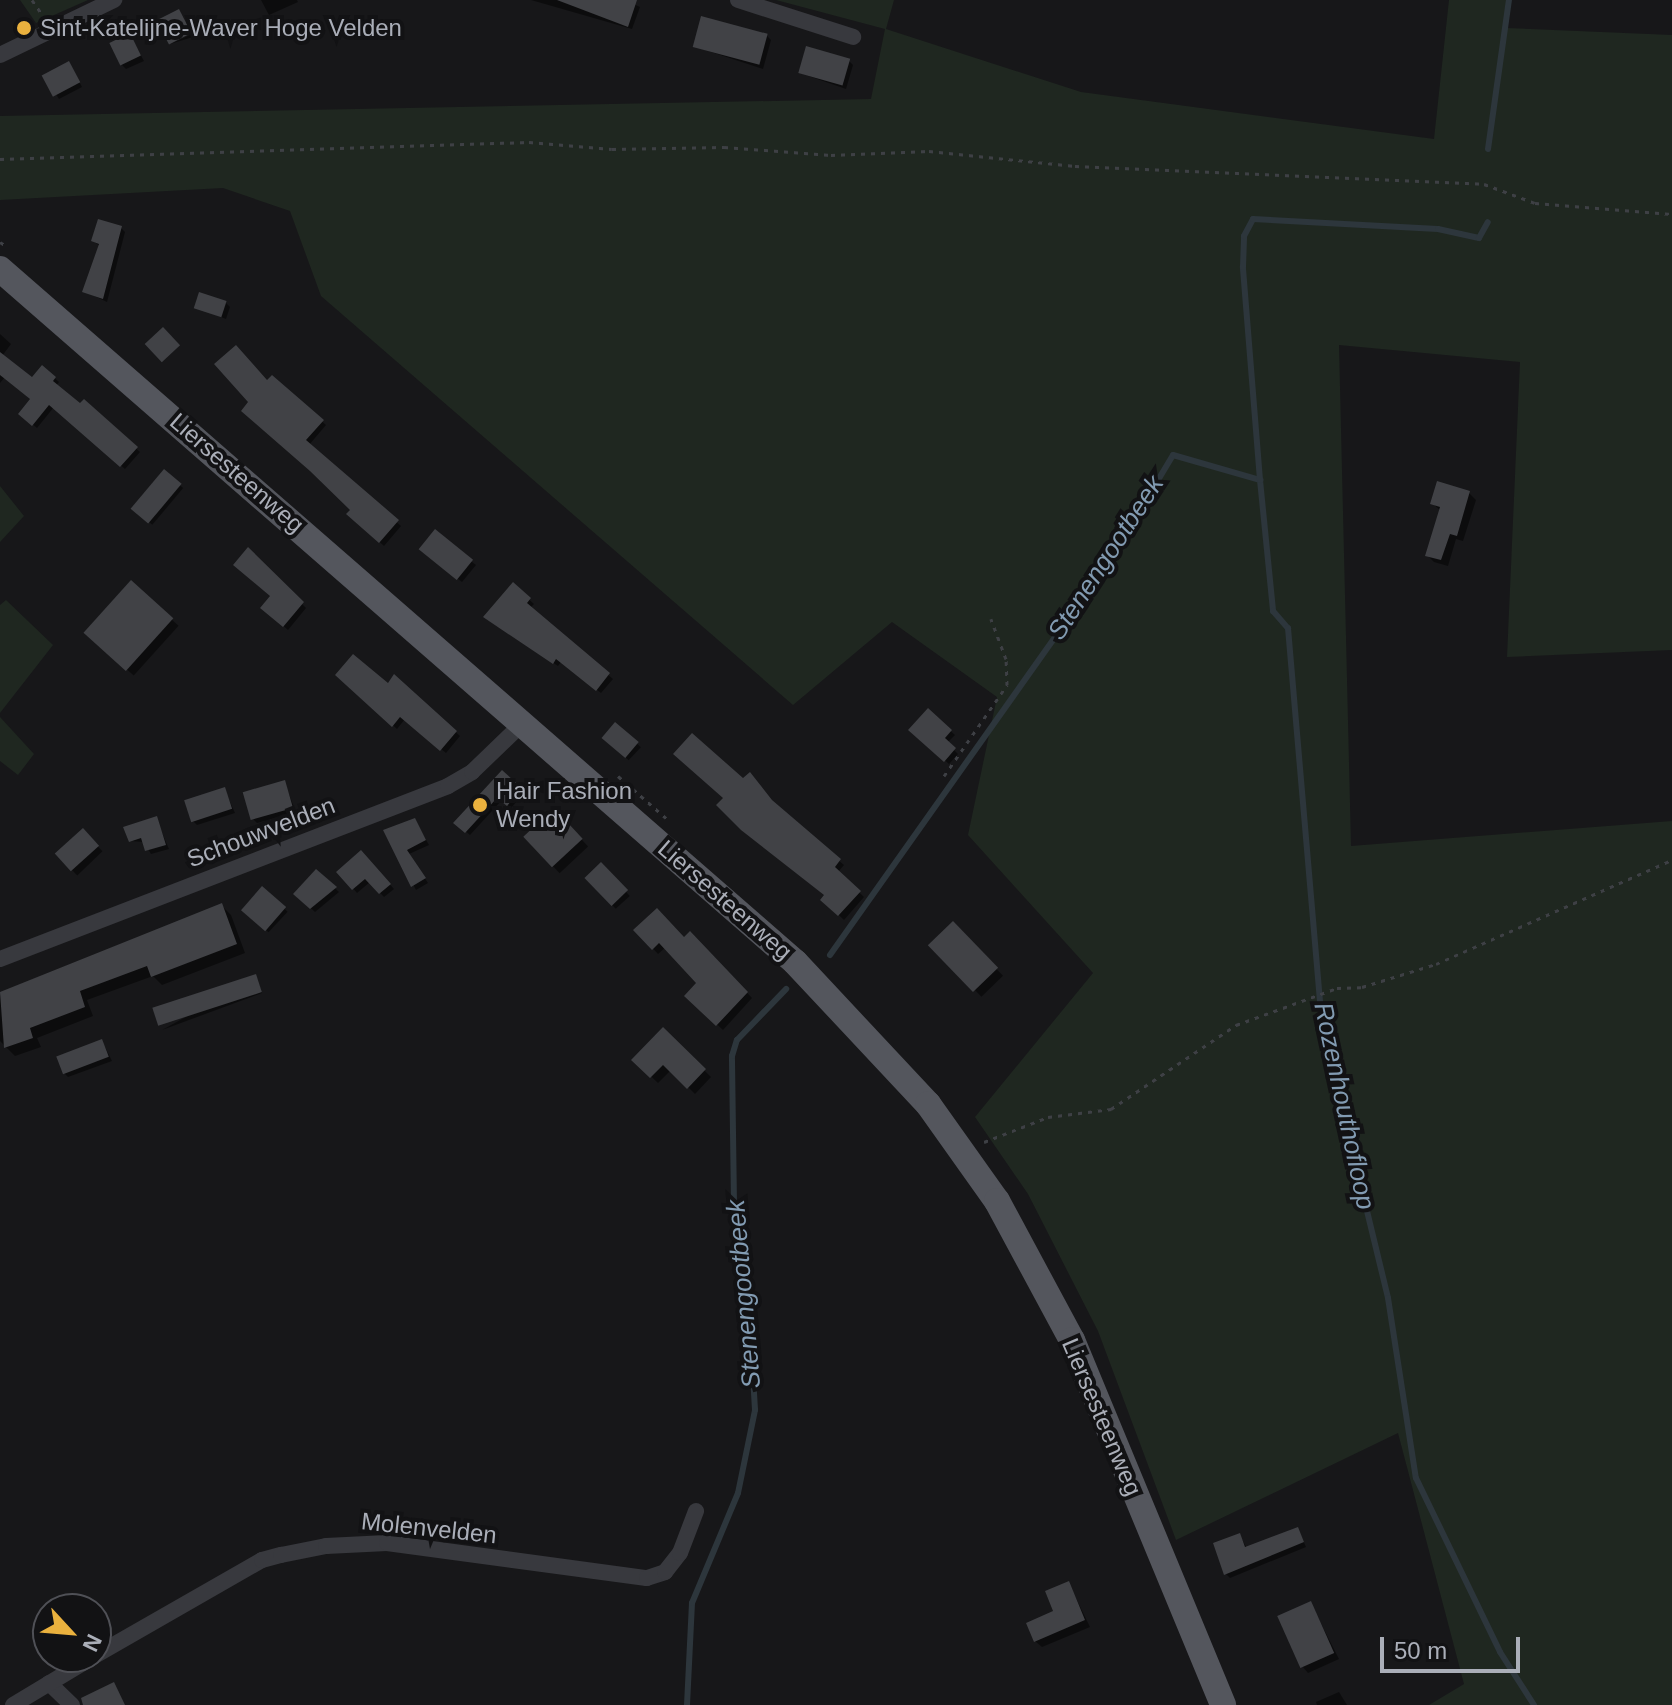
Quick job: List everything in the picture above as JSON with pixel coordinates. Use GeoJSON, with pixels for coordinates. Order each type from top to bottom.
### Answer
{"type":"FeatureCollection","features":[{"type":"Feature","properties":{"kind":"main road","name":"Liersesteenweg"},"geometry":{"type":"LineString","coordinates":[[0,269],[523,723],[827,992],[928,1104],[997,1201],[1072,1340],[1223,1705]]}},
{"type":"Feature","properties":{"kind":"street"},"geometry":{"type":"LineString","coordinates":[[0,55],[114,0]]}},
{"type":"Feature","properties":{"kind":"street"},"geometry":{"type":"LineString","coordinates":[[738,0],[853,37]]}},
{"type":"Feature","properties":{"kind":"street","name":"Schouwvelden"},"geometry":{"type":"LineString","coordinates":[[0,959],[448,786],[472,772],[523,723]]}},
{"type":"Feature","properties":{"kind":"street","name":"Molenvelden"},"geometry":{"type":"LineString","coordinates":[[112,1646],[262,1560],[326,1546],[387,1543],[647,1578],[665,1572],[680,1553],[696,1511]]}},
{"type":"Feature","properties":{"kind":"street","name":"Molenvelden"},"geometry":{"type":"LineString","coordinates":[[13,1705],[66,1673]]}},
{"type":"Feature","properties":{"kind":"street"},"geometry":{"type":"LineString","coordinates":[[49,1683],[72,1705]]}},
{"type":"Feature","properties":{"kind":"path"},"geometry":{"type":"LineString","coordinates":[[2,157],[529,142],[612,149],[724,147],[831,155],[929,151],[1075,166],[1484,184],[1535,203],[1672,214]]}},
{"type":"Feature","properties":{"kind":"path"},"geometry":{"type":"LineString","coordinates":[[944,776],[1007,685],[1006,659],[991,619]]}},
{"type":"Feature","properties":{"kind":"path"},"geometry":{"type":"LineString","coordinates":[[964,1155],[997,1133],[1048,1117],[1111,1109],[1236,1025],[1337,988],[1362,987],[1436,964],[1672,860]]}},
{"type":"Feature","properties":{"kind":"shaded area"},"geometry":{"type":"Polygon","coordinates":[[[20,0],[88,0],[36,23],[20,0]]]}},
{"type":"Feature","properties":{"kind":"shaded area"},"geometry":{"type":"Polygon","coordinates":[[[776,0],[894,0],[886,29],[1081,92],[1434,139],[1449,0],[1506,0],[1506,28],[1672,35],[1672,650],[1507,657],[1520,362],[1339,345],[1351,846],[1672,821],[1672,1705],[1429,1705],[1464,1684],[1398,1433],[1176,1540],[1098,1331],[1028,1194],[975,1117],[1093,973],[968,835],[997,697],[892,622],[793,705],[321,296],[290,211],[223,188],[0,200],[0,116],[871,99],[885,29],[776,0]]]}},
{"type":"Feature","properties":{"kind":"shaded area"},"geometry":{"type":"Polygon","coordinates":[[[0,486],[24,516],[0,542],[0,486]]]}},
{"type":"Feature","properties":{"kind":"shaded area"},"geometry":{"type":"Polygon","coordinates":[[[6,600],[53,645],[0,713],[0,605],[6,600]]]}},
{"type":"Feature","properties":{"kind":"shaded area"},"geometry":{"type":"Polygon","coordinates":[[[0,717],[34,754],[18,775],[0,761],[0,717]]]}},
{"type":"Feature","properties":{"kind":"building"},"geometry":{"type":"Polygon","coordinates":[[[557,0],[637,0],[628,27],[557,0]]]}},
{"type":"Feature","properties":{"kind":"building"},"geometry":{"type":"Polygon","coordinates":[[[179,9],[191,33],[169,44],[157,20],[179,9]]]}},
{"type":"Feature","properties":{"kind":"building"},"geometry":{"type":"Polygon","coordinates":[[[701,16],[768,34],[759,65],[693,47],[701,16]]]}},
{"type":"Feature","properties":{"kind":"building"},"geometry":{"type":"Polygon","coordinates":[[[130,33],[141,55],[120,66],[109,43],[130,33]]]}},
{"type":"Feature","properties":{"kind":"building"},"geometry":{"type":"Polygon","coordinates":[[[806,46],[850,59],[843,86],[798,73],[806,46]]]}},
{"type":"Feature","properties":{"kind":"building"},"geometry":{"type":"Polygon","coordinates":[[[69,61],[80,82],[53,97],[42,76],[69,61]]]}},
{"type":"Feature","properties":{"kind":"building"},"geometry":{"type":"Polygon","coordinates":[[[98,219],[122,226],[103,299],[82,292],[99,244],[91,241],[98,219]]]}},
{"type":"Feature","properties":{"kind":"building"},"geometry":{"type":"Polygon","coordinates":[[[199,292],[227,301],[221,317],[194,308],[199,292]]]}},
{"type":"Feature","properties":{"kind":"building"},"geometry":{"type":"Polygon","coordinates":[[[163,327],[180,345],[162,362],[145,344],[163,327]]]}},
{"type":"Feature","properties":{"kind":"building"},"geometry":{"type":"Polygon","coordinates":[[[236,345],[267,380],[272,375],[324,420],[306,440],[399,520],[379,543],[346,514],[350,510],[310,471],[241,411],[248,402],[214,364],[236,345]]]}},
{"type":"Feature","properties":{"kind":"building"},"geometry":{"type":"Polygon","coordinates":[[[0,352],[32,377],[42,365],[56,377],[53,381],[80,403],[84,399],[138,447],[120,467],[49,405],[32,426],[18,414],[30,399],[0,375],[0,352]]]}},
{"type":"Feature","properties":{"kind":"building"},"geometry":{"type":"Polygon","coordinates":[[[164,469],[182,484],[148,524],[131,509],[164,469]]]}},
{"type":"Feature","properties":{"kind":"building"},"geometry":{"type":"Polygon","coordinates":[[[1437,481],[1470,491],[1457,536],[1450,534],[1441,560],[1425,556],[1440,507],[1430,504],[1437,481]]]}},
{"type":"Feature","properties":{"kind":"building"},"geometry":{"type":"Polygon","coordinates":[[[435,529],[473,560],[457,580],[419,549],[435,529]]]}},
{"type":"Feature","properties":{"kind":"building"},"geometry":{"type":"Polygon","coordinates":[[[248,547],[304,602],[283,627],[260,608],[270,596],[233,565],[248,547]]]}},
{"type":"Feature","properties":{"kind":"building"},"geometry":{"type":"Polygon","coordinates":[[[131,580],[173,618],[126,671],[83,633],[131,580]]]}},
{"type":"Feature","properties":{"kind":"building"},"geometry":{"type":"Polygon","coordinates":[[[513,582],[531,598],[527,603],[610,673],[596,691],[556,659],[553,664],[483,617],[513,582]]]}},
{"type":"Feature","properties":{"kind":"building"},"geometry":{"type":"Polygon","coordinates":[[[353,654],[388,683],[394,674],[457,731],[440,751],[400,717],[392,727],[335,675],[353,654]]]}},
{"type":"Feature","properties":{"kind":"building"},"geometry":{"type":"Polygon","coordinates":[[[928,708],[952,730],[945,738],[956,748],[944,762],[908,730],[928,708]]]}},
{"type":"Feature","properties":{"kind":"building"},"geometry":{"type":"Polygon","coordinates":[[[615,722],[639,742],[625,758],[602,738],[615,722]]]}},
{"type":"Feature","properties":{"kind":"building"},"geometry":{"type":"Polygon","coordinates":[[[692,733],[743,778],[750,772],[772,800],[841,859],[835,867],[861,891],[838,916],[820,900],[824,895],[741,830],[716,805],[723,798],[673,754],[692,733]]]}},
{"type":"Feature","properties":{"kind":"building"},"geometry":{"type":"Polygon","coordinates":[[[502,770],[522,788],[507,806],[497,798],[465,833],[453,823],[502,770]]]}},
{"type":"Feature","properties":{"kind":"building"},"geometry":{"type":"Polygon","coordinates":[[[285,780],[293,808],[251,820],[243,792],[285,780]]]}},
{"type":"Feature","properties":{"kind":"building"},"geometry":{"type":"Polygon","coordinates":[[[225,787],[232,809],[191,822],[184,800],[225,787]]]}},
{"type":"Feature","properties":{"kind":"building"},"geometry":{"type":"Polygon","coordinates":[[[554,808],[583,839],[552,867],[523,837],[554,808]]]}},
{"type":"Feature","properties":{"kind":"building"},"geometry":{"type":"Polygon","coordinates":[[[157,816],[166,845],[145,851],[141,838],[129,842],[123,827],[157,816]]]}},
{"type":"Feature","properties":{"kind":"building"},"geometry":{"type":"Polygon","coordinates":[[[415,818],[426,840],[407,850],[426,878],[411,887],[383,830],[415,818]]]}},
{"type":"Feature","properties":{"kind":"building"},"geometry":{"type":"Polygon","coordinates":[[[83,828],[99,846],[71,871],[55,853],[83,828]]]}},
{"type":"Feature","properties":{"kind":"building"},"geometry":{"type":"Polygon","coordinates":[[[361,850],[391,884],[379,894],[365,879],[352,890],[336,872],[361,850]]]}},
{"type":"Feature","properties":{"kind":"building"},"geometry":{"type":"Polygon","coordinates":[[[601,862],[628,890],[612,906],[584,878],[601,862]]]}},
{"type":"Feature","properties":{"kind":"building"},"geometry":{"type":"Polygon","coordinates":[[[316,869],[337,887],[310,909],[293,894],[316,869]]]}},
{"type":"Feature","properties":{"kind":"building"},"geometry":{"type":"Polygon","coordinates":[[[262,886],[286,907],[265,931],[241,910],[262,886]]]}},
{"type":"Feature","properties":{"kind":"building"},"geometry":{"type":"Polygon","coordinates":[[[222,903],[237,944],[151,977],[147,966],[80,991],[85,1007],[30,1028],[33,1038],[4,1048],[0,992],[222,903]]]}},
{"type":"Feature","properties":{"kind":"building"},"geometry":{"type":"Polygon","coordinates":[[[657,908],[684,937],[690,931],[748,992],[716,1026],[684,996],[696,983],[659,943],[652,950],[633,930],[657,908]]]}},
{"type":"Feature","properties":{"kind":"building"},"geometry":{"type":"Polygon","coordinates":[[[953,921],[998,968],[973,992],[928,945],[953,921]]]}},
{"type":"Feature","properties":{"kind":"building"},"geometry":{"type":"Polygon","coordinates":[[[256,974],[262,992],[158,1026],[152,1008],[256,974]]]}},
{"type":"Feature","properties":{"kind":"building"},"geometry":{"type":"Polygon","coordinates":[[[663,1027],[706,1069],[687,1089],[663,1065],[650,1078],[631,1060],[663,1027]]]}},
{"type":"Feature","properties":{"kind":"building"},"geometry":{"type":"Polygon","coordinates":[[[102,1039],[109,1057],[63,1074],[56,1057],[102,1039]]]}},
{"type":"Feature","properties":{"kind":"building"},"geometry":{"type":"Polygon","coordinates":[[[1298,1527],[1304,1542],[1224,1575],[1213,1543],[1240,1533],[1245,1547],[1298,1527]]]}},
{"type":"Feature","properties":{"kind":"building"},"geometry":{"type":"Polygon","coordinates":[[[1069,1581],[1085,1620],[1034,1642],[1026,1623],[1053,1611],[1045,1591],[1069,1581]]]}},
{"type":"Feature","properties":{"kind":"building"},"geometry":{"type":"Polygon","coordinates":[[[1311,1601],[1334,1653],[1300,1668],[1277,1616],[1311,1601]]]}},
{"type":"Feature","properties":{"kind":"building"},"geometry":{"type":"Polygon","coordinates":[[[114,1682],[125,1705],[83,1705],[81,1698],[114,1682]]]}},
{"type":"Feature","properties":{"kind":"waterway","name":"Stenengootbeek"},"geometry":{"type":"LineString","coordinates":[[1488,149],[1509,0]]}},
{"type":"Feature","properties":{"kind":"waterway","name":"Stenengootbeek"},"geometry":{"type":"LineString","coordinates":[[830,955],[1115,552],[1173,455],[1260,480],[1243,267],[1244,236],[1253,219],[1438,229],[1479,238],[1488,222]]}},
{"type":"Feature","properties":{"kind":"waterway","name":"Rozenhouthofloop"},"geometry":{"type":"LineString","coordinates":[[1260,480],[1273,611],[1288,628],[1322,1025],[1388,1298],[1416,1478],[1500,1652],[1534,1705]]}},
{"type":"Feature","properties":{"kind":"waterway","name":"Stenengootbeek"},"geometry":{"type":"LineString","coordinates":[[687,1705],[692,1603],[738,1493],[755,1410],[749,1307],[734,1204],[732,1056],[737,1040],[786,989]]}},
{"type":"Feature","properties":{"kind":"place","name":"Sint-Katelijne-Waver Hoge Velden"},"geometry":{"type":"Point","coordinates":[24,28]}},
{"type":"Feature","properties":{"kind":"place","name":"Hair Fashion Wendy"},"geometry":{"type":"Point","coordinates":[480,805]}}]}
